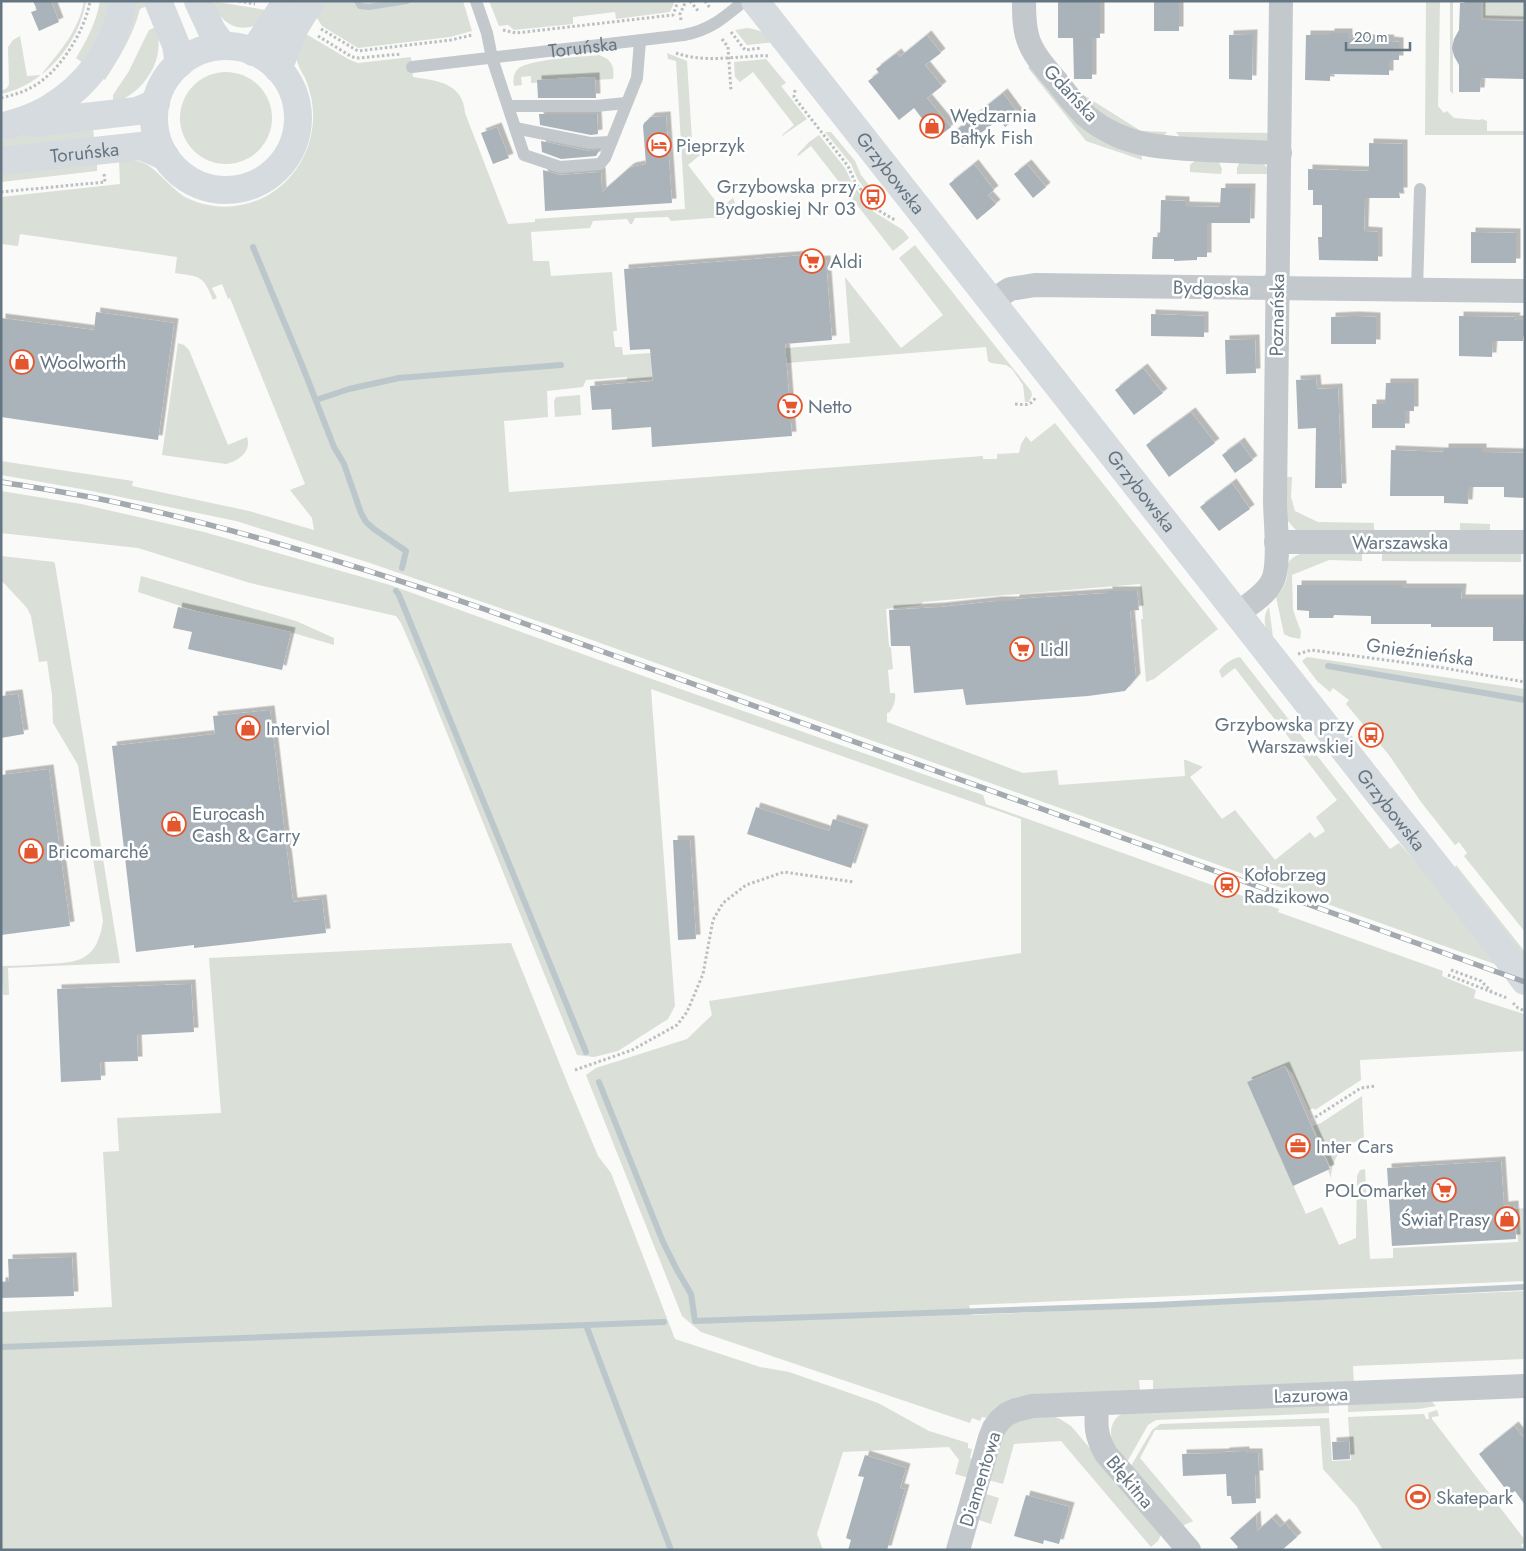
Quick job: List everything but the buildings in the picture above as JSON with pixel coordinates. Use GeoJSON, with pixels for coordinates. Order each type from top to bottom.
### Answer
{"type":"FeatureCollection","features":[{"type":"Feature","properties":{"kind":"street"},"geometry":{"type":"LineString","coordinates":[[5,126],[48,109],[77,88],[109,45],[116,28],[122,1]]}},
{"type":"Feature","properties":{"kind":"street"},"geometry":{"type":"LineString","coordinates":[[158,1],[176,46],[179,64]]}},
{"type":"Feature","properties":{"kind":"street"},"geometry":{"type":"LineString","coordinates":[[198,1],[212,31],[223,46]]}},
{"type":"Feature","properties":{"kind":"street"},"geometry":{"type":"LineString","coordinates":[[253,52],[287,1]]}},
{"type":"Feature","properties":{"kind":"street"},"geometry":{"type":"LineString","coordinates":[[278,69],[295,27],[311,1]]}},
{"type":"Feature","properties":{"kind":"street","name":"Grzybowska"},"geometry":{"type":"LineString","coordinates":[[755,1],[1477,916],[1525,981]]}},
{"type":"Feature","properties":{"kind":"street","name":"Gdańska"},"geometry":{"type":"LineString","coordinates":[[1024,1],[1024,20],[1028,40],[1037,57],[1070,99],[1090,119],[1108,131],[1139,144],[1166,148],[1280,153]]}},
{"type":"Feature","properties":{"kind":"street","name":"Poznańska"},"geometry":{"type":"LineString","coordinates":[[1238,613],[1264,592],[1272,583],[1275,575],[1281,1]]}},
{"type":"Feature","properties":{"kind":"street"},"geometry":{"type":"LineString","coordinates":[[223,46],[253,52],[266,59],[278,69],[288,82],[294,96],[297,120],[290,150],[281,164],[270,174],[256,183],[241,188],[218,189],[202,186],[188,179],[166,157],[158,142],[155,127],[156,103],[164,81],[179,64],[200,51],[223,46]]}},
{"type":"Feature","properties":{"kind":"street","name":"Toruńska"},"geometry":{"type":"LineString","coordinates":[[5,126],[137,111],[156,103]]}},
{"type":"Feature","properties":{"kind":"street","name":"Toruńska"},"geometry":{"type":"LineString","coordinates":[[1,161],[141,146],[166,157]]}},
{"type":"Feature","properties":{"kind":"street","name":"Bydgoska"},"geometry":{"type":"LineString","coordinates":[[992,301],[1010,289],[1035,286],[1525,290]]}},
{"type":"Feature","properties":{"kind":"street","name":"Warszawska"},"geometry":{"type":"LineString","coordinates":[[1276,542],[1525,542]]}},
{"type":"Feature","properties":{"kind":"street","name":"Lazurowa"},"geometry":{"type":"LineString","coordinates":[[1097,1404],[1525,1386]]}},
{"type":"Feature","properties":{"kind":"street","name":"Diamentowa"},"geometry":{"type":"LineString","coordinates":[[958,1550],[990,1438],[1000,1420],[1016,1410],[1032,1406],[1097,1404]]}},
{"type":"Feature","properties":{"kind":"street","name":"Błękitna"},"geometry":{"type":"LineString","coordinates":[[1097,1404],[1096,1428],[1099,1442],[1106,1454],[1189,1550]]}},
{"type":"Feature","properties":{"kind":"lane"},"geometry":{"type":"LineString","coordinates":[[476,1],[487,33],[492,58],[524,155],[560,168],[600,164],[605,158],[637,78],[640,41]]}},
{"type":"Feature","properties":{"kind":"lane","name":"Toruńska"},"geometry":{"type":"LineString","coordinates":[[412,67],[684,35],[705,29],[721,21],[744,1]]}},
{"type":"Feature","properties":{"kind":"lane"},"geometry":{"type":"LineString","coordinates":[[508,106],[596,106],[626,103]]}},
{"type":"Feature","properties":{"kind":"lane"},"geometry":{"type":"LineString","coordinates":[[515,128],[590,143],[611,142]]}},
{"type":"Feature","properties":{"kind":"lane"},"geometry":{"type":"LineString","coordinates":[[1417,290],[1420,188]]}},
{"type":"Feature","properties":{"kind":"path"},"geometry":{"type":"LineString","coordinates":[[1,98],[34,86],[59,66],[81,30],[90,1]]}},
{"type":"Feature","properties":{"kind":"path"},"geometry":{"type":"LineString","coordinates":[[502,30],[516,33],[672,15],[678,1]]}},
{"type":"Feature","properties":{"kind":"path"},"geometry":{"type":"LineString","coordinates":[[675,22],[681,21],[680,14],[686,1]]}},
{"type":"Feature","properties":{"kind":"path"},"geometry":{"type":"LineString","coordinates":[[690,1],[703,17]]}},
{"type":"Feature","properties":{"kind":"path"},"geometry":{"type":"LineString","coordinates":[[705,1],[711,9]]}},
{"type":"Feature","properties":{"kind":"path"},"geometry":{"type":"LineString","coordinates":[[320,28],[358,52],[451,40],[472,35]]}},
{"type":"Feature","properties":{"kind":"path"},"geometry":{"type":"LineString","coordinates":[[312,32],[358,58],[402,54]]}},
{"type":"Feature","properties":{"kind":"path"},"geometry":{"type":"LineString","coordinates":[[730,32],[745,50],[763,48]]}},
{"type":"Feature","properties":{"kind":"path"},"geometry":{"type":"LineString","coordinates":[[720,36],[728,47],[731,91]]}},
{"type":"Feature","properties":{"kind":"path"},"geometry":{"type":"LineString","coordinates":[[674,52],[686,57],[729,58],[767,55],[774,62]]}},
{"type":"Feature","properties":{"kind":"path"},"geometry":{"type":"LineString","coordinates":[[800,91],[794,86],[794,97],[848,166],[855,182],[876,209],[896,220]]}},
{"type":"Feature","properties":{"kind":"path"},"geometry":{"type":"LineString","coordinates":[[1,192],[105,182]]}},
{"type":"Feature","properties":{"kind":"path"},"geometry":{"type":"LineString","coordinates":[[1015,404],[1029,405],[1032,403],[1037,395],[1037,388]]}},
{"type":"Feature","properties":{"kind":"path","name":"Gnieźnieńska"},"geometry":{"type":"LineString","coordinates":[[1311,650],[1438,667],[1525,682]]}},
{"type":"Feature","properties":{"kind":"path"},"geometry":{"type":"LineString","coordinates":[[575,1070],[632,1050],[677,1025],[687,1012],[703,974],[713,920],[723,903],[746,885],[784,872],[854,882]]}},
{"type":"Feature","properties":{"kind":"path"},"geometry":{"type":"LineString","coordinates":[[1451,970],[1482,981],[1492,992]]}},
{"type":"Feature","properties":{"kind":"path"},"geometry":{"type":"LineString","coordinates":[[1448,975],[1511,1000],[1518,1008],[1525,1011]]}},
{"type":"Feature","properties":{"kind":"path"},"geometry":{"type":"LineString","coordinates":[[1311,1120],[1361,1088],[1375,1086]]}},
{"type":"Feature","properties":{"kind":"shaded area"},"geometry":{"type":"Polygon","coordinates":[[[84,1],[86,1],[76,32],[67,47],[57,60],[41,75],[73,32],[84,1]]]}},
{"type":"Feature","properties":{"kind":"shaded area"},"geometry":{"type":"Polygon","coordinates":[[[100,1],[115,1],[87,66],[76,58],[91,31],[100,1]]]}},
{"type":"Feature","properties":{"kind":"shaded area"},"geometry":{"type":"Polygon","coordinates":[[[129,1],[145,1],[147,6],[140,9],[130,37],[105,80],[98,75],[129,1]]]}},
{"type":"Feature","properties":{"kind":"shaded area"},"geometry":{"type":"Polygon","coordinates":[[[321,1],[463,1],[472,31],[450,37],[358,48],[322,26],[313,12],[321,1]]]}},
{"type":"Feature","properties":{"kind":"shaded area"},"geometry":{"type":"Polygon","coordinates":[[[489,1],[675,1],[670,12],[616,19],[615,12],[573,17],[573,24],[514,30],[508,25],[499,26],[489,1]]]}},
{"type":"Feature","properties":{"kind":"shaded area"},"geometry":{"type":"Polygon","coordinates":[[[1426,1],[1440,1],[1438,106],[1444,113],[1447,111],[1454,118],[1482,119],[1487,121],[1487,131],[1525,131],[1525,135],[1425,135],[1426,1]]]}},
{"type":"Feature","properties":{"kind":"shaded area"},"geometry":{"type":"Polygon","coordinates":[[[1450,1],[1453,1],[1453,94],[1450,91],[1450,1]]]}},
{"type":"Feature","properties":{"kind":"shaded area"},"geometry":{"type":"Polygon","coordinates":[[[1483,1],[1525,1],[1525,19],[1483,18],[1483,1]]]}},
{"type":"Feature","properties":{"kind":"shaded area"},"geometry":{"type":"Polygon","coordinates":[[[217,2],[266,10],[254,26],[240,27],[229,24],[224,20],[212,4],[217,2]]]}},
{"type":"Feature","properties":{"kind":"shaded area"},"geometry":{"type":"Polygon","coordinates":[[[156,27],[159,39],[158,51],[150,73],[134,92],[113,103],[113,95],[129,71],[149,30],[156,27]]]}},
{"type":"Feature","properties":{"kind":"shaded area"},"geometry":{"type":"Polygon","coordinates":[[[747,28],[762,32],[775,42],[747,45],[735,30],[747,28]]]}},
{"type":"Feature","properties":{"kind":"shaded area"},"geometry":{"type":"Polygon","coordinates":[[[301,31],[358,63],[411,57],[413,77],[440,82],[454,89],[460,95],[465,113],[508,224],[535,222],[535,219],[685,209],[676,61],[668,59],[667,53],[687,61],[692,140],[700,155],[688,165],[721,208],[733,198],[735,207],[732,212],[725,217],[671,221],[668,217],[635,218],[632,224],[627,219],[593,221],[590,228],[531,232],[533,261],[549,261],[551,276],[612,272],[617,331],[613,331],[615,347],[622,347],[623,355],[651,353],[651,355],[674,357],[850,343],[845,277],[901,348],[943,315],[899,258],[915,245],[1031,391],[1032,395],[1029,402],[1025,402],[1023,385],[1012,369],[1006,365],[988,361],[986,347],[761,365],[761,371],[627,381],[627,377],[586,380],[583,387],[547,391],[548,417],[504,421],[509,492],[983,456],[983,459],[997,459],[997,454],[1019,453],[1021,444],[1026,436],[1031,442],[1055,423],[1218,629],[1154,679],[1146,682],[1140,584],[923,602],[921,605],[886,609],[893,669],[888,670],[890,693],[895,693],[893,707],[887,713],[887,722],[1023,773],[1057,770],[1059,785],[1185,776],[1184,760],[1186,760],[1203,767],[1190,777],[1222,819],[1235,810],[1275,860],[1310,832],[1315,838],[1325,831],[1316,817],[1337,800],[1235,668],[1222,678],[1219,671],[1225,664],[1240,657],[1390,849],[1399,843],[1459,912],[1500,966],[578,635],[370,563],[236,521],[87,490],[1,475],[1,461],[133,481],[132,486],[249,511],[314,530],[312,518],[290,490],[305,484],[230,298],[228,299],[222,284],[212,288],[217,298],[213,300],[207,286],[200,279],[190,275],[175,273],[177,257],[20,234],[18,246],[1,244],[1,197],[120,184],[119,160],[145,163],[182,195],[210,205],[230,207],[250,203],[268,195],[284,184],[297,169],[306,151],[312,130],[313,110],[311,97],[296,58],[301,31]]]}},
{"type":"Feature","properties":{"kind":"shaded area"},"geometry":{"type":"Polygon","coordinates":[[[20,36],[27,76],[41,75],[17,89],[1,94],[1,91],[7,88],[9,84],[8,47],[13,40],[20,36]]]}},
{"type":"Feature","properties":{"kind":"shaded area"},"geometry":{"type":"Polygon","coordinates":[[[599,55],[607,59],[611,64],[613,79],[531,83],[531,76],[521,77],[522,85],[514,86],[516,72],[525,65],[545,60],[599,55]]]}},
{"type":"Feature","properties":{"kind":"shaded area"},"geometry":{"type":"Polygon","coordinates":[[[766,59],[786,83],[781,86],[807,119],[782,136],[794,125],[753,72],[740,82],[735,77],[734,62],[766,59]]]}},
{"type":"Feature","properties":{"kind":"shaded area"},"geometry":{"type":"Polygon","coordinates":[[[1032,64],[1141,153],[1142,160],[1086,141],[1028,68],[1032,64]]]}},
{"type":"Feature","properties":{"kind":"shaded area"},"geometry":{"type":"Polygon","coordinates":[[[226,72],[243,76],[258,86],[268,101],[272,118],[268,135],[258,150],[243,160],[226,164],[209,160],[194,150],[184,135],[180,118],[184,101],[194,86],[209,76],[226,72]]]}},
{"type":"Feature","properties":{"kind":"shaded area"},"geometry":{"type":"Polygon","coordinates":[[[1082,94],[1141,131],[1167,132],[1161,139],[1113,123],[1082,99],[1082,94]]]}},
{"type":"Feature","properties":{"kind":"shaded area"},"geometry":{"type":"Polygon","coordinates":[[[93,127],[94,139],[1,149],[1,137],[93,127]]]}},
{"type":"Feature","properties":{"kind":"shaded area"},"geometry":{"type":"Polygon","coordinates":[[[825,132],[831,132],[855,161],[861,175],[872,189],[867,192],[858,180],[851,164],[825,132]]]}},
{"type":"Feature","properties":{"kind":"shaded area"},"geometry":{"type":"Polygon","coordinates":[[[1176,132],[1271,133],[1270,139],[1266,141],[1181,139],[1176,132]]]}},
{"type":"Feature","properties":{"kind":"shaded area"},"geometry":{"type":"Polygon","coordinates":[[[819,135],[845,168],[852,183],[874,212],[903,230],[909,238],[893,251],[811,146],[797,155],[809,142],[819,135]]]}},
{"type":"Feature","properties":{"kind":"shaded area"},"geometry":{"type":"Polygon","coordinates":[[[1198,158],[1219,162],[1222,169],[1221,174],[1190,172],[1190,165],[1198,158]]]}},
{"type":"Feature","properties":{"kind":"shaded area"},"geometry":{"type":"Polygon","coordinates":[[[1240,161],[1261,163],[1271,172],[1271,273],[1261,281],[1269,270],[1270,174],[1237,174],[1240,161]]]}},
{"type":"Feature","properties":{"kind":"shaded area"},"geometry":{"type":"Polygon","coordinates":[[[97,162],[97,171],[1,182],[1,172],[97,162]]]}},
{"type":"Feature","properties":{"kind":"shaded area"},"geometry":{"type":"Polygon","coordinates":[[[178,343],[184,345],[189,350],[228,445],[247,437],[248,447],[246,451],[235,461],[226,464],[162,455],[178,343]]]}},
{"type":"Feature","properties":{"kind":"shaded area"},"geometry":{"type":"Polygon","coordinates":[[[580,395],[581,415],[555,417],[554,401],[556,397],[580,395]]]}},
{"type":"Feature","properties":{"kind":"shaded area"},"geometry":{"type":"Polygon","coordinates":[[[1285,477],[1292,477],[1291,497],[1295,511],[1318,522],[1374,523],[1374,533],[1302,532],[1296,530],[1286,519],[1285,477]]]}},
{"type":"Feature","properties":{"kind":"shaded area"},"geometry":{"type":"Polygon","coordinates":[[[1,491],[81,504],[204,532],[390,585],[983,795],[986,804],[1279,909],[1278,912],[1443,971],[1442,976],[1476,990],[1474,998],[1524,1014],[1525,1051],[1360,1060],[1361,1080],[1315,1110],[1314,1108],[1309,1110],[1293,1074],[1285,1066],[1247,1082],[1306,1214],[1322,1207],[1339,1245],[1356,1238],[1357,1176],[1360,1170],[1365,1169],[1370,1259],[1393,1258],[1393,1248],[1518,1242],[1516,1209],[1525,1208],[1525,1281],[969,1305],[972,1315],[1525,1291],[1525,1359],[1353,1366],[1354,1384],[1153,1390],[1153,1380],[1139,1380],[1140,1391],[1027,1396],[1014,1399],[1000,1406],[987,1418],[982,1417],[980,1421],[972,1418],[970,1423],[701,1332],[682,1316],[586,1075],[596,1068],[687,1039],[712,1015],[709,1001],[1021,953],[1021,819],[651,689],[675,1006],[668,1019],[618,1051],[594,1057],[577,1055],[421,669],[401,623],[396,616],[250,583],[138,548],[1,533],[1,491]]]}},
{"type":"Feature","properties":{"kind":"shaded area"},"geometry":{"type":"Polygon","coordinates":[[[1460,523],[1490,524],[1490,534],[1460,534],[1460,523]]]}},
{"type":"Feature","properties":{"kind":"shaded area"},"geometry":{"type":"Polygon","coordinates":[[[1362,549],[1362,561],[1329,560],[1292,575],[1293,610],[1301,632],[1300,639],[1284,634],[1276,597],[1285,585],[1288,564],[1292,558],[1300,554],[1321,550],[1362,549]]]}},
{"type":"Feature","properties":{"kind":"shaded area"},"geometry":{"type":"Polygon","coordinates":[[[1382,550],[1521,551],[1521,562],[1382,561],[1382,550]]]}},
{"type":"Feature","properties":{"kind":"shaded area"},"geometry":{"type":"Polygon","coordinates":[[[1,556],[54,562],[55,564],[120,963],[8,968],[9,995],[3,995],[1,966],[68,962],[85,957],[96,944],[103,921],[78,765],[53,723],[52,695],[47,661],[39,662],[31,616],[27,608],[1,580],[1,556]]]}},
{"type":"Feature","properties":{"kind":"shaded area"},"geometry":{"type":"Polygon","coordinates":[[[141,576],[296,621],[334,638],[334,645],[290,632],[196,611],[138,592],[141,576]]]}},
{"type":"Feature","properties":{"kind":"shaded area"},"geometry":{"type":"Polygon","coordinates":[[[1269,607],[1274,644],[1265,621],[1266,612],[1269,607]]]}},
{"type":"Feature","properties":{"kind":"shaded area"},"geometry":{"type":"Polygon","coordinates":[[[1307,657],[1525,689],[1525,932],[1464,856],[1467,853],[1459,842],[1455,845],[1421,802],[1389,755],[1346,704],[1349,700],[1333,688],[1330,692],[1317,681],[1302,661],[1307,657]]]}},
{"type":"Feature","properties":{"kind":"shaded area"},"geometry":{"type":"Polygon","coordinates":[[[1257,661],[1261,662],[1347,770],[1387,827],[1257,661]]]}},
{"type":"Feature","properties":{"kind":"shaded area"},"geometry":{"type":"Polygon","coordinates":[[[1456,865],[1525,952],[1525,964],[1455,868],[1456,865]]]}},
{"type":"Feature","properties":{"kind":"shaded area"},"geometry":{"type":"Polygon","coordinates":[[[511,943],[598,1156],[611,1173],[675,1339],[760,1367],[789,1372],[878,1403],[929,1431],[968,1443],[968,1448],[972,1449],[970,1458],[974,1460],[969,1478],[955,1474],[959,1460],[949,1447],[843,1452],[817,1534],[823,1550],[1,1550],[1,1312],[112,1307],[103,1152],[119,1151],[117,1118],[221,1113],[209,958],[511,943]]]}},
{"type":"Feature","properties":{"kind":"shaded area"},"geometry":{"type":"Polygon","coordinates":[[[1362,1096],[1364,1140],[1350,1144],[1340,1152],[1336,1157],[1331,1178],[1328,1170],[1330,1166],[1313,1126],[1321,1123],[1362,1096]]]}},
{"type":"Feature","properties":{"kind":"shaded area"},"geometry":{"type":"Polygon","coordinates":[[[1430,1400],[1436,1406],[1418,1409],[1348,1412],[1348,1403],[1430,1400]]]}},
{"type":"Feature","properties":{"kind":"shaded area"},"geometry":{"type":"Polygon","coordinates":[[[1329,1404],[1329,1413],[1156,1420],[1148,1425],[1127,1462],[1115,1447],[1111,1436],[1112,1426],[1116,1418],[1124,1413],[1329,1404]]]}},
{"type":"Feature","properties":{"kind":"shaded area"},"geometry":{"type":"Polygon","coordinates":[[[1437,1410],[1439,1416],[1432,1417],[1432,1419],[1525,1540],[1521,1545],[1525,1550],[1383,1550],[1357,1507],[1323,1469],[1320,1426],[1155,1430],[1140,1458],[1193,1521],[1182,1526],[1131,1466],[1152,1430],[1160,1424],[1329,1418],[1332,1461],[1351,1460],[1348,1417],[1424,1414],[1426,1419],[1429,1419],[1428,1413],[1437,1410]]]}},
{"type":"Feature","properties":{"kind":"shaded area"},"geometry":{"type":"Polygon","coordinates":[[[1053,1416],[1071,1426],[1162,1533],[1158,1541],[1151,1547],[1061,1441],[1014,1444],[1003,1484],[988,1480],[995,1453],[1007,1429],[1022,1419],[1053,1416]]]}},
{"type":"Feature","properties":{"kind":"shaded area"},"geometry":{"type":"Polygon","coordinates":[[[983,1493],[999,1498],[991,1524],[976,1519],[983,1493]]]}},
{"type":"Feature","properties":{"kind":"waterway"},"geometry":{"type":"LineString","coordinates":[[357,1],[360,6],[369,7],[407,1]]}},
{"type":"Feature","properties":{"kind":"waterway"},"geometry":{"type":"LineString","coordinates":[[253,247],[334,447],[344,464],[361,513],[366,522],[374,529],[406,551],[402,568]]}},
{"type":"Feature","properties":{"kind":"waterway"},"geometry":{"type":"LineString","coordinates":[[316,400],[349,389],[399,378],[561,365]]}},
{"type":"Feature","properties":{"kind":"waterway"},"geometry":{"type":"LineString","coordinates":[[396,591],[586,1052]]}},
{"type":"Feature","properties":{"kind":"waterway"},"geometry":{"type":"LineString","coordinates":[[1328,666],[1525,700]]}},
{"type":"Feature","properties":{"kind":"waterway"},"geometry":{"type":"LineString","coordinates":[[599,1082],[663,1242],[691,1294],[695,1321],[1155,1305],[1525,1287]]}},
{"type":"Feature","properties":{"kind":"waterway"},"geometry":{"type":"LineString","coordinates":[[1,1347],[664,1322]]}},
{"type":"Feature","properties":{"kind":"waterway"},"geometry":{"type":"LineString","coordinates":[[586,1325],[671,1550]]}},
{"type":"Feature","properties":{"kind":"railway"},"geometry":{"type":"LineString","coordinates":[[1,482],[96,498],[218,527],[308,552],[396,580],[484,609],[1525,982]]}},
{"type":"Feature","properties":{"kind":"place","name":"Wędzarnia Bałtyk Fish"},"geometry":{"type":"Point","coordinates":[932,126]}},
{"type":"Feature","properties":{"kind":"place","name":"Pieprzyk"},"geometry":{"type":"Point","coordinates":[659,145]}},
{"type":"Feature","properties":{"kind":"place","name":"Grzybowska przy Bydgoskiej Nr 03"},"geometry":{"type":"Point","coordinates":[873,197]}},
{"type":"Feature","properties":{"kind":"place","name":"Aldi"},"geometry":{"type":"Point","coordinates":[812,261]}},
{"type":"Feature","properties":{"kind":"place","name":"Woolworth"},"geometry":{"type":"Point","coordinates":[22,362]}},
{"type":"Feature","properties":{"kind":"place","name":"Netto"},"geometry":{"type":"Point","coordinates":[790,406]}},
{"type":"Feature","properties":{"kind":"place","name":"Lidl"},"geometry":{"type":"Point","coordinates":[1022,649]}},
{"type":"Feature","properties":{"kind":"place","name":"Interviol"},"geometry":{"type":"Point","coordinates":[248,728]}},
{"type":"Feature","properties":{"kind":"place","name":"Grzybowska przy Warszawskiej"},"geometry":{"type":"Point","coordinates":[1371,735]}},
{"type":"Feature","properties":{"kind":"place","name":"Eurocash Cash & Carry"},"geometry":{"type":"Point","coordinates":[174,824]}},
{"type":"Feature","properties":{"kind":"place","name":"Bricomarché"},"geometry":{"type":"Point","coordinates":[31,851]}},
{"type":"Feature","properties":{"kind":"place","name":"Kołobrzeg Radzikowo"},"geometry":{"type":"Point","coordinates":[1227,885]}},
{"type":"Feature","properties":{"kind":"place","name":"Inter Cars"},"geometry":{"type":"Point","coordinates":[1298,1146]}},
{"type":"Feature","properties":{"kind":"place","name":"POLOmarket"},"geometry":{"type":"Point","coordinates":[1444,1190]}},
{"type":"Feature","properties":{"kind":"place","name":"Świat Prasy"},"geometry":{"type":"Point","coordinates":[1507,1219]}},
{"type":"Feature","properties":{"kind":"place","name":"Skatepark"},"geometry":{"type":"Point","coordinates":[1418,1497]}}]}
